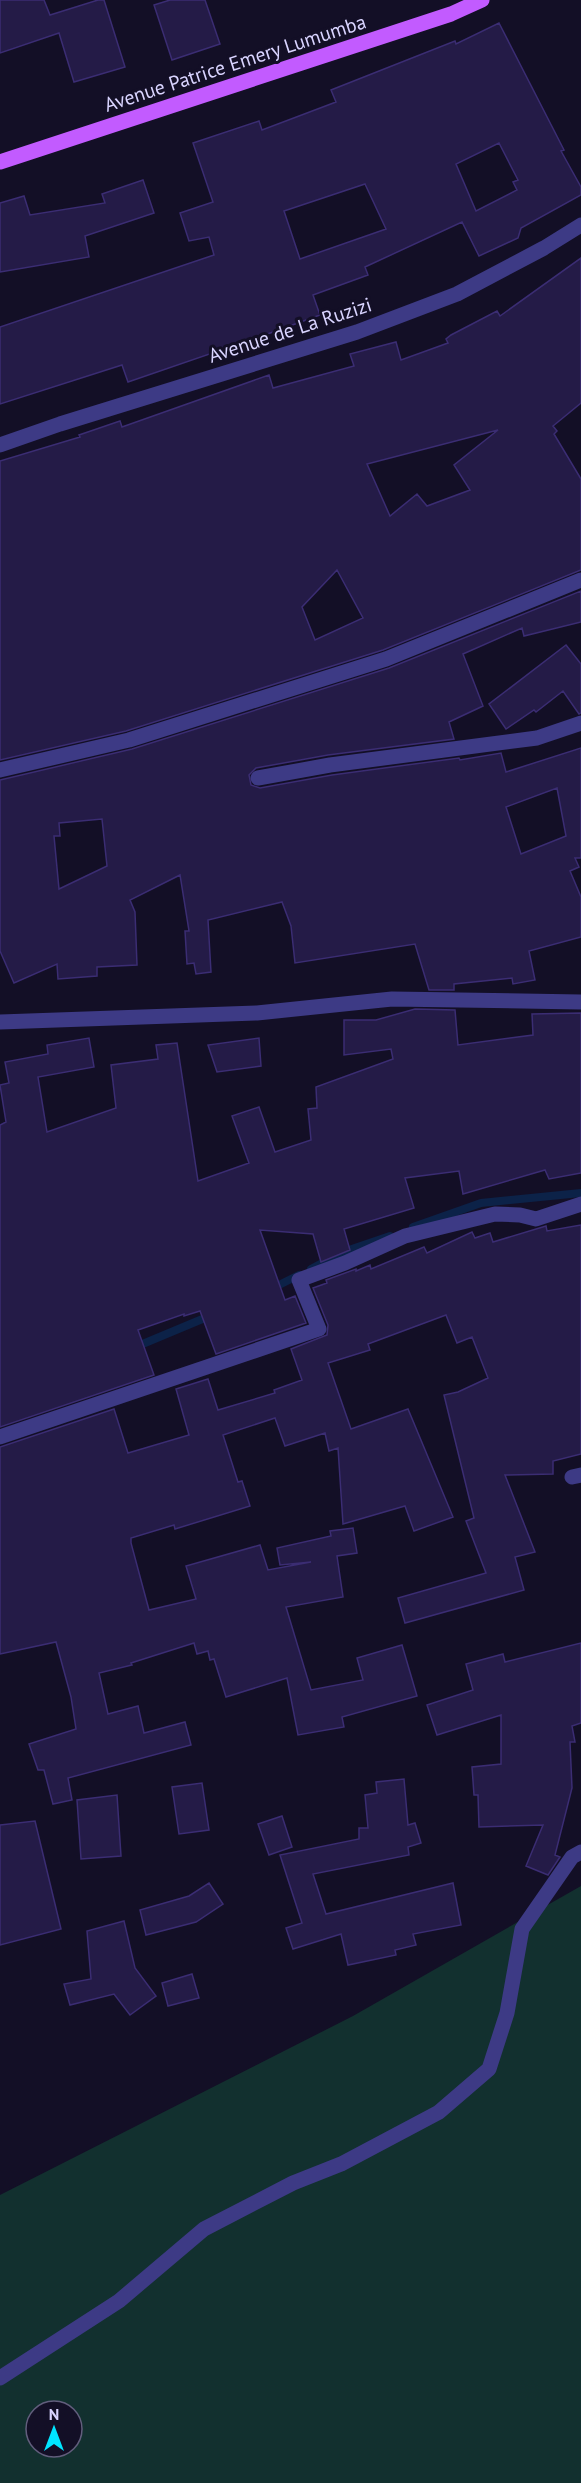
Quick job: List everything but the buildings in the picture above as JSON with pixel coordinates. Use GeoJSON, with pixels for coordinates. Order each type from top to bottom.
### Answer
{"type":"FeatureCollection","features":[{"type":"Feature","properties":{"kind":"main road","name":"Avenue Patrice Emery Lumumba"},"geometry":{"type":"LineString","coordinates":[[0,162],[376,40],[451,14],[482,0]]}},
{"type":"Feature","properties":{"kind":"street","name":"Avenue de La Ruzizi"},"geometry":{"type":"LineString","coordinates":[[0,445],[60,424],[357,332],[424,307],[457,294],[544,248],[581,225]]}},
{"type":"Feature","properties":{"kind":"street"},"geometry":{"type":"LineString","coordinates":[[0,770],[129,740],[386,659],[581,580]]}},
{"type":"Feature","properties":{"kind":"street"},"geometry":{"type":"LineString","coordinates":[[258,778],[330,765],[537,738],[581,723]]}},
{"type":"Feature","properties":{"kind":"street"},"geometry":{"type":"LineString","coordinates":[[0,1022],[257,1013],[392,999],[581,1002]]}},
{"type":"Feature","properties":{"kind":"street"},"geometry":{"type":"LineString","coordinates":[[0,1437],[319,1329],[299,1280],[345,1263],[405,1236],[495,1214],[520,1215],[536,1219],[581,1204]]}},
{"type":"Feature","properties":{"kind":"street"},"geometry":{"type":"LineString","coordinates":[[0,2378],[119,2301],[204,2229],[293,2183],[341,2164],[439,2112],[489,2069],[507,2013],[522,1929],[572,1857],[581,1852]]}},
{"type":"Feature","properties":{"kind":"green space"},"geometry":{"type":"Polygon","coordinates":[[[581,1886],[581,2483],[0,2483],[0,2195],[353,2016],[581,1886]]]}},
{"type":"Feature","properties":{"kind":"waterway"},"geometry":{"type":"LineString","coordinates":[[413,1227],[481,1203],[581,1193]]}},
{"type":"Feature","properties":{"kind":"waterway"},"geometry":{"type":"LineString","coordinates":[[311,1269],[343,1252],[390,1236]]}},
{"type":"Feature","properties":{"kind":"waterway"},"geometry":{"type":"LineString","coordinates":[[271,1289],[299,1275]]}},
{"type":"Feature","properties":{"kind":"waterway"},"geometry":{"type":"LineString","coordinates":[[133,1348],[212,1315]]}}]}
